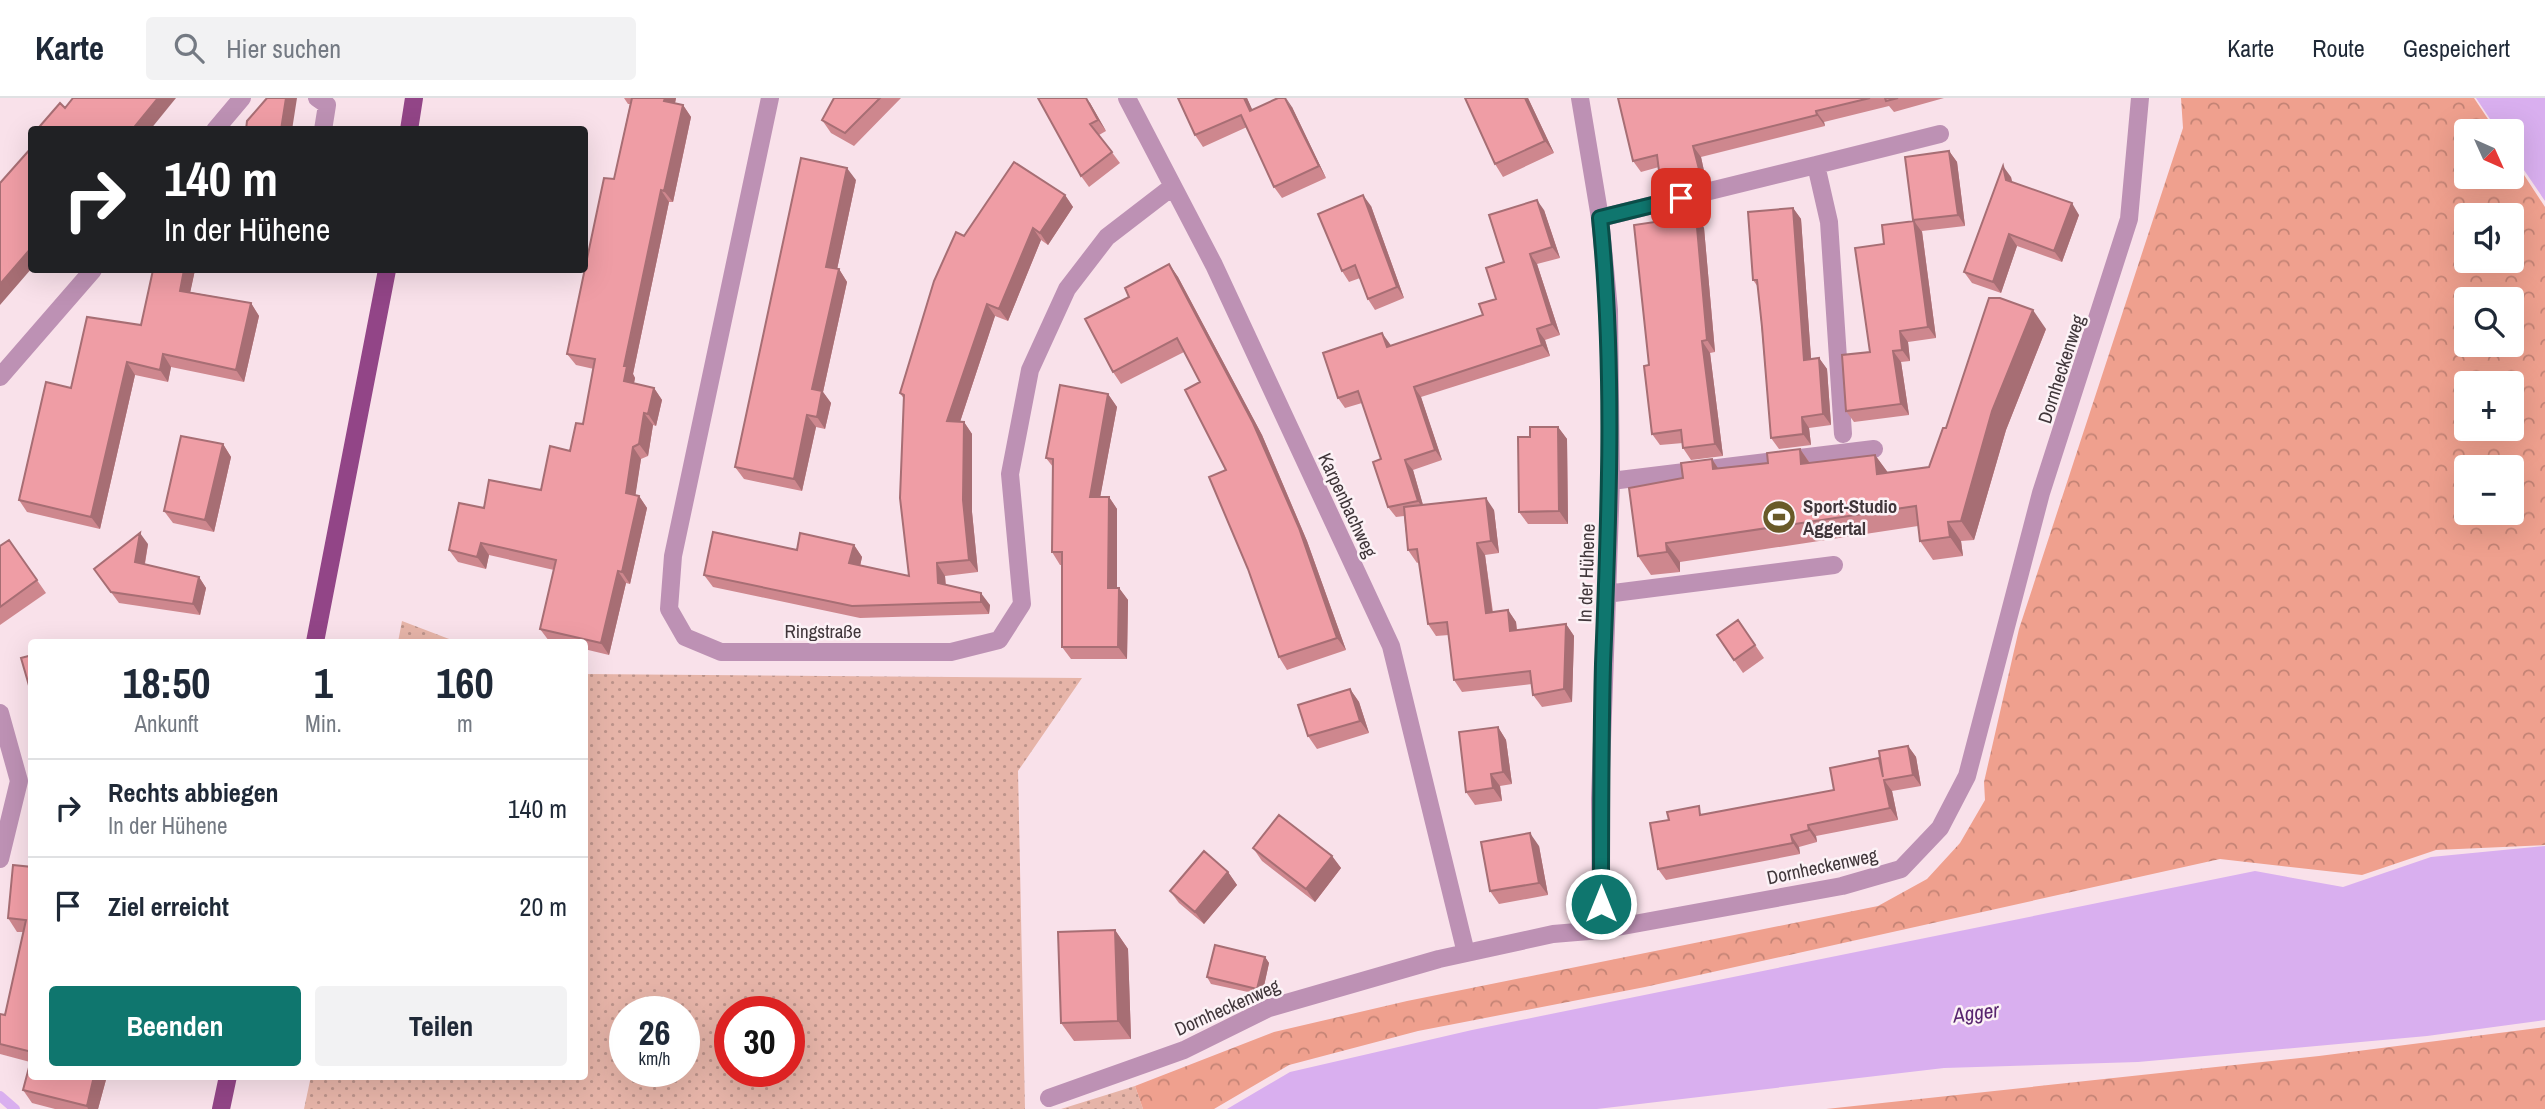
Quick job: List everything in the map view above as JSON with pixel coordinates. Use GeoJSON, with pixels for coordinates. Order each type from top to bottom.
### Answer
{"type":"FeatureCollection","features":[{"type":"Feature","properties":{"kind":"main road"},"geometry":{"type":"LineString","coordinates":[[410,126],[414,98]]}},
{"type":"Feature","properties":{"kind":"main road"},"geometry":{"type":"LineString","coordinates":[[317,639],[386,273]]}},
{"type":"Feature","properties":{"kind":"main road"},"geometry":{"type":"LineString","coordinates":[[221,1109],[227,1080]]}},
{"type":"Feature","properties":{"kind":"street"},"geometry":{"type":"LineString","coordinates":[[218,126],[242,98]]}},
{"type":"Feature","properties":{"kind":"street"},"geometry":{"type":"LineString","coordinates":[[317,98],[327,105],[324,126]]}},
{"type":"Feature","properties":{"kind":"street","name":"Ringstraße"},"geometry":{"type":"LineString","coordinates":[[770,98],[673,556],[669,609],[685,637],[721,652],[951,652],[999,640],[1023,604],[1010,474],[1030,370],[1067,289],[1107,237],[1172,187]]}},
{"type":"Feature","properties":{"kind":"street","name":"Karpenbachweg"},"geometry":{"type":"LineString","coordinates":[[1127,98],[1214,265],[1391,646],[1466,953]]}},
{"type":"Feature","properties":{"kind":"street","name":"In der Hühene"},"geometry":{"type":"LineString","coordinates":[[1580,98],[1600,218],[1609,310],[1611,481],[1600,799],[1601,930]]}},
{"type":"Feature","properties":{"kind":"street","name":"Dornheckenweg"},"geometry":{"type":"LineString","coordinates":[[1049,1098],[1184,1049],[1269,1008],[1466,953],[1553,934],[1601,930],[1842,886],[1901,869],[1940,828],[1967,776],[2041,493],[2129,219],[2140,98]]}},
{"type":"Feature","properties":{"kind":"street"},"geometry":{"type":"LineString","coordinates":[[1600,218],[1940,134]]}},
{"type":"Feature","properties":{"kind":"street"},"geometry":{"type":"LineString","coordinates":[[1816,165],[1829,222],[1843,434]]}},
{"type":"Feature","properties":{"kind":"street"},"geometry":{"type":"LineString","coordinates":[[0,377],[90,273]]}},
{"type":"Feature","properties":{"kind":"street"},"geometry":{"type":"LineString","coordinates":[[1611,481],[1874,449]]}},
{"type":"Feature","properties":{"kind":"street"},"geometry":{"type":"LineString","coordinates":[[1606,594],[1834,565]]}},
{"type":"Feature","properties":{"kind":"street"},"geometry":{"type":"LineString","coordinates":[[0,713],[19,781],[0,859]]}},
{"type":"Feature","properties":{"kind":"shaded area"},"geometry":{"type":"Polygon","coordinates":[[[402,621],[449,639],[399,639],[402,621]]]}},
{"type":"Feature","properties":{"kind":"shaded area"},"geometry":{"type":"Polygon","coordinates":[[[588,674],[1082,678],[1018,771],[1025,1109],[304,1109],[310,1080],[588,1080],[588,674]]]}},
{"type":"Feature","properties":{"kind":"shaded area"},"geometry":{"type":"Polygon","coordinates":[[[1135,1086],[1143,1109],[1061,1109],[1135,1086]]]}},
{"type":"Feature","properties":{"kind":"green space"},"geometry":{"type":"Polygon","coordinates":[[[2181,98],[2474,98],[2488,119],[2454,119],[2454,189],[2524,189],[2524,175],[2545,207],[2545,845],[2436,850],[2362,875],[2220,859],[1645,987],[1418,1031],[1289,1065],[1214,1109],[1143,1109],[1135,1086],[1274,1032],[1407,1001],[1878,906],[1927,879],[1960,843],[1985,800],[1984,782],[2019,629],[2183,128],[2181,98]]]}},
{"type":"Feature","properties":{"kind":"green space"},"geometry":{"type":"Polygon","coordinates":[[[2545,1027],[2545,1109],[1826,1109],[2319,1056],[2545,1027]]]}},
{"type":"Feature","properties":{"kind":"water"},"geometry":{"type":"Polygon","coordinates":[[[2476,98],[2545,98],[2545,201],[2524,170],[2524,119],[2490,119],[2476,98]]]}},
{"type":"Feature","properties":{"kind":"water","name":"Agger"},"geometry":{"type":"Polygon","coordinates":[[[2545,846],[2545,1020],[2427,1036],[2138,1062],[1944,1068],[1597,1109],[1227,1109],[1290,1072],[1472,1030],[2255,871],[2343,887],[2431,857],[2545,846]]]}},
{"type":"Feature","properties":{"kind":"building"},"geometry":{"type":"Polygon","coordinates":[[[73,98],[158,98],[135,126],[40,126],[60,103],[65,108],[73,98]]]}},
{"type":"Feature","properties":{"kind":"building"},"geometry":{"type":"Polygon","coordinates":[[[267,98],[286,98],[282,126],[246,126],[247,121],[267,98]]]}},
{"type":"Feature","properties":{"kind":"building"},"geometry":{"type":"Polygon","coordinates":[[[632,98],[665,98],[664,101],[683,105],[664,191],[661,190],[624,366],[627,366],[624,381],[654,388],[648,414],[644,413],[639,444],[633,447],[626,493],[639,496],[622,572],[618,571],[601,643],[540,629],[556,560],[481,543],[477,557],[449,550],[459,503],[484,508],[489,480],[541,490],[550,446],[570,451],[576,423],[583,424],[595,359],[567,354],[584,273],[588,273],[588,254],[604,178],[614,179],[632,98]]]}},
{"type":"Feature","properties":{"kind":"building"},"geometry":{"type":"Polygon","coordinates":[[[834,98],[880,98],[845,133],[822,120],[834,98]]]}},
{"type":"Feature","properties":{"kind":"building"},"geometry":{"type":"Polygon","coordinates":[[[1038,98],[1086,98],[1098,120],[1090,124],[1112,152],[1081,176],[1038,98]]]}},
{"type":"Feature","properties":{"kind":"building"},"geometry":{"type":"Polygon","coordinates":[[[1178,98],[1244,98],[1250,111],[1278,98],[1285,98],[1319,166],[1274,187],[1241,115],[1195,135],[1178,98]]]}},
{"type":"Feature","properties":{"kind":"building"},"geometry":{"type":"Polygon","coordinates":[[[1465,98],[1525,98],[1545,141],[1495,164],[1465,98]]]}},
{"type":"Feature","properties":{"kind":"building"},"geometry":{"type":"Polygon","coordinates":[[[1618,98],[1870,98],[1816,111],[1817,115],[1693,146],[1699,169],[1660,179],[1657,155],[1633,161],[1618,98]]]}},
{"type":"Feature","properties":{"kind":"building"},"geometry":{"type":"Polygon","coordinates":[[[1949,151],[1958,215],[1913,220],[1905,157],[1949,151]]]}},
{"type":"Feature","properties":{"kind":"building"},"geometry":{"type":"Polygon","coordinates":[[[28,152],[28,252],[0,284],[0,183],[28,152]]]}},
{"type":"Feature","properties":{"kind":"building"},"geometry":{"type":"Polygon","coordinates":[[[801,158],[847,168],[826,267],[839,269],[812,389],[822,391],[817,417],[807,415],[794,479],[735,467],[801,158]]]}},
{"type":"Feature","properties":{"kind":"building"},"geometry":{"type":"Polygon","coordinates":[[[1014,162],[1065,195],[1040,233],[1033,228],[999,309],[987,304],[947,421],[964,422],[963,500],[969,560],[937,563],[938,583],[981,593],[981,602],[852,606],[704,575],[713,532],[797,550],[800,533],[854,545],[849,563],[909,576],[900,498],[904,395],[900,393],[934,281],[956,232],[964,236],[1014,162]]]}},
{"type":"Feature","properties":{"kind":"building"},"geometry":{"type":"Polygon","coordinates":[[[2003,166],[2006,180],[2072,203],[2054,251],[2009,234],[1993,282],[1964,272],[2003,166]]]}},
{"type":"Feature","properties":{"kind":"building"},"geometry":{"type":"Polygon","coordinates":[[[1363,195],[1397,287],[1368,299],[1355,265],[1342,271],[1318,214],[1363,195]]]}},
{"type":"Feature","properties":{"kind":"building"},"geometry":{"type":"Polygon","coordinates":[[[1537,200],[1552,247],[1530,254],[1552,324],[1537,329],[1542,345],[1414,387],[1435,450],[1405,460],[1418,501],[1388,507],[1373,462],[1381,459],[1358,391],[1338,398],[1323,353],[1382,333],[1387,347],[1483,315],[1479,304],[1496,299],[1486,268],[1504,262],[1489,215],[1537,200]]]}},
{"type":"Feature","properties":{"kind":"building"},"geometry":{"type":"Polygon","coordinates":[[[1793,208],[1804,360],[1819,358],[1823,414],[1802,417],[1803,434],[1771,438],[1762,327],[1757,280],[1753,280],[1748,212],[1793,208]]]}},
{"type":"Feature","properties":{"kind":"building"},"geometry":{"type":"Polygon","coordinates":[[[1696,216],[1707,340],[1702,341],[1715,444],[1683,448],[1681,430],[1652,434],[1644,366],[1649,365],[1634,225],[1696,216]]]}},
{"type":"Feature","properties":{"kind":"building"},"geometry":{"type":"Polygon","coordinates":[[[1914,221],[1928,327],[1900,331],[1902,350],[1893,351],[1901,404],[1846,411],[1842,355],[1870,352],[1855,248],[1884,244],[1882,225],[1914,221]]]}},
{"type":"Feature","properties":{"kind":"building"},"geometry":{"type":"Polygon","coordinates":[[[1169,264],[1253,423],[1299,528],[1337,638],[1279,657],[1248,569],[1209,477],[1226,470],[1185,390],[1200,382],[1177,338],[1113,372],[1085,319],[1129,297],[1125,288],[1169,264]]]}},
{"type":"Feature","properties":{"kind":"building"},"geometry":{"type":"Polygon","coordinates":[[[152,273],[183,273],[180,291],[251,303],[236,370],[163,354],[160,370],[127,362],[91,517],[19,500],[46,382],[71,388],[87,317],[141,325],[152,273]]]}},
{"type":"Feature","properties":{"kind":"building"},"geometry":{"type":"Polygon","coordinates":[[[1989,298],[2000,298],[2033,310],[1992,411],[1961,521],[1948,522],[1950,537],[1920,541],[1916,506],[1666,543],[1667,552],[1638,556],[1629,488],[1683,478],[1681,463],[1712,459],[1713,469],[1768,463],[1767,453],[1800,449],[1801,464],[1875,455],[1877,474],[1929,467],[1943,428],[1946,428],[1989,298]]]}},
{"type":"Feature","properties":{"kind":"building"},"geometry":{"type":"Polygon","coordinates":[[[1060,385],[1108,394],[1090,497],[1109,497],[1108,588],[1119,588],[1118,647],[1062,647],[1062,552],[1052,552],[1053,459],[1046,458],[1060,385]]]}},
{"type":"Feature","properties":{"kind":"building"},"geometry":{"type":"Polygon","coordinates":[[[1530,427],[1558,427],[1559,511],[1519,512],[1518,437],[1530,437],[1530,427]]]}},
{"type":"Feature","properties":{"kind":"building"},"geometry":{"type":"Polygon","coordinates":[[[181,436],[223,444],[205,520],[164,511],[181,436]]]}},
{"type":"Feature","properties":{"kind":"building"},"geometry":{"type":"Polygon","coordinates":[[[1486,498],[1491,541],[1477,543],[1486,613],[1508,610],[1510,631],[1566,624],[1564,689],[1533,695],[1530,671],[1454,680],[1447,622],[1428,624],[1417,549],[1408,550],[1404,507],[1486,498]]]}},
{"type":"Feature","properties":{"kind":"building"},"geometry":{"type":"Polygon","coordinates":[[[140,533],[135,562],[199,577],[193,604],[111,592],[94,569],[140,533]]]}},
{"type":"Feature","properties":{"kind":"building"},"geometry":{"type":"Polygon","coordinates":[[[9,540],[37,580],[0,607],[0,546],[9,540]]]}},
{"type":"Feature","properties":{"kind":"building"},"geometry":{"type":"Polygon","coordinates":[[[1738,620],[1755,645],[1734,660],[1717,635],[1738,620]]]}},
{"type":"Feature","properties":{"kind":"building"},"geometry":{"type":"Polygon","coordinates":[[[28,656],[28,682],[21,658],[28,656]]]}},
{"type":"Feature","properties":{"kind":"building"},"geometry":{"type":"Polygon","coordinates":[[[1350,689],[1360,721],[1308,736],[1298,705],[1350,689]]]}},
{"type":"Feature","properties":{"kind":"building"},"geometry":{"type":"Polygon","coordinates":[[[1498,727],[1503,772],[1491,774],[1493,788],[1466,792],[1459,732],[1498,727]]]}},
{"type":"Feature","properties":{"kind":"building"},"geometry":{"type":"Polygon","coordinates":[[[1908,746],[1913,775],[1884,780],[1890,808],[1808,825],[1809,830],[1791,835],[1793,843],[1658,869],[1650,823],[1669,820],[1667,812],[1699,806],[1700,815],[1834,790],[1830,768],[1879,758],[1883,777],[1879,751],[1908,746]]]}},
{"type":"Feature","properties":{"kind":"building"},"geometry":{"type":"Polygon","coordinates":[[[1279,815],[1332,856],[1306,889],[1253,848],[1279,815]]]}},
{"type":"Feature","properties":{"kind":"building"},"geometry":{"type":"Polygon","coordinates":[[[1530,833],[1539,883],[1490,891],[1481,842],[1530,833]]]}},
{"type":"Feature","properties":{"kind":"building"},"geometry":{"type":"Polygon","coordinates":[[[1204,851],[1228,872],[1195,912],[1170,891],[1204,851]]]}},
{"type":"Feature","properties":{"kind":"building"},"geometry":{"type":"Polygon","coordinates":[[[13,865],[28,867],[28,1051],[0,1044],[0,1014],[5,1015],[26,920],[8,918],[13,865]]]}},
{"type":"Feature","properties":{"kind":"building"},"geometry":{"type":"Polygon","coordinates":[[[1115,930],[1118,1021],[1061,1023],[1058,932],[1115,930]]]}},
{"type":"Feature","properties":{"kind":"building"},"geometry":{"type":"Polygon","coordinates":[[[1215,945],[1265,957],[1257,989],[1207,977],[1215,945]]]}},
{"type":"Feature","properties":{"kind":"building"},"geometry":{"type":"Polygon","coordinates":[[[28,1071],[28,1080],[93,1080],[87,1106],[23,1090],[28,1071]]]}},
{"type":"Feature","properties":{"kind":"waterway"},"geometry":{"type":"LineString","coordinates":[[0,1096],[15,1109]]}},
{"type":"Feature","properties":{"kind":"place","name":"Sport-Studio Aggertal"},"geometry":{"type":"Point","coordinates":[1779,517]}},
{"type":"Feature","properties":{"kind":"route"},"geometry":{"type":"LineString","coordinates":[[1601,904],[1600,799],[1611,481],[1609,310],[1600,218],[1681,198]]}}]}
